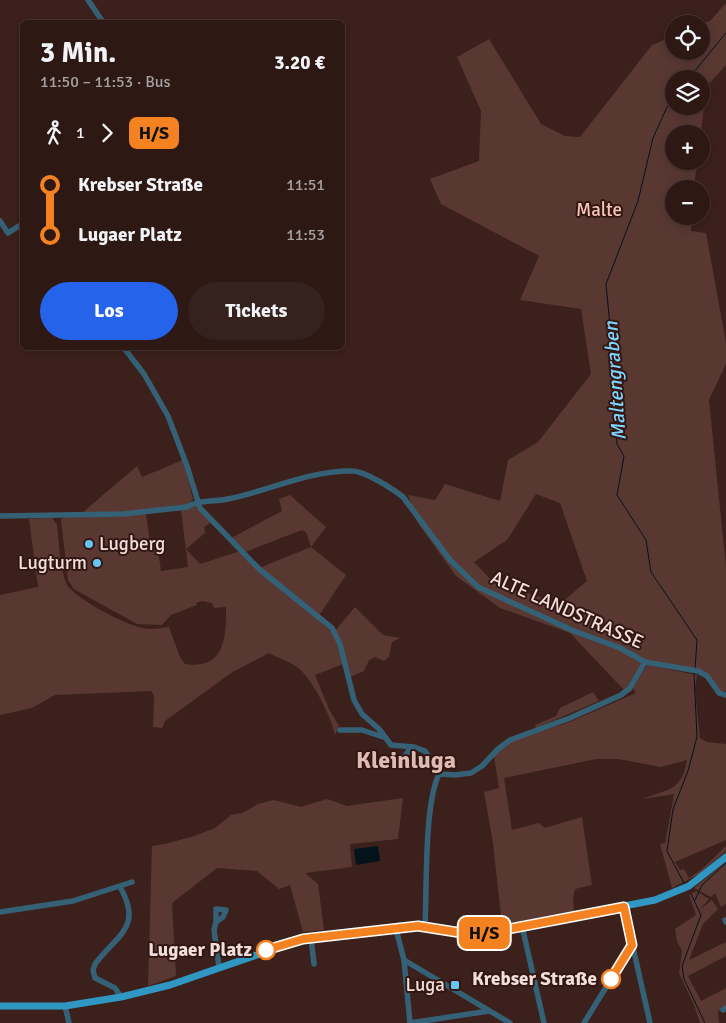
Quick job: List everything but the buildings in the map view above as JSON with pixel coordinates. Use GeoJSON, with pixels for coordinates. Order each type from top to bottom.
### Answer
{"type":"FeatureCollection","features":[{"type":"Feature","properties":{"kind":"main road"},"geometry":{"type":"LineString","coordinates":[[0,1006],[65,1006],[121,997],[163,987],[285,944],[310,938],[425,926],[471,934],[624,907],[655,900],[680,890],[701,878],[726,857]]}},
{"type":"Feature","properties":{"kind":"street"},"geometry":{"type":"LineString","coordinates":[[88,0],[102,20]]}},
{"type":"Feature","properties":{"kind":"street"},"geometry":{"type":"LineString","coordinates":[[0,221],[8,233],[20,225]]}},
{"type":"Feature","properties":{"kind":"street"},"geometry":{"type":"LineString","coordinates":[[126,350],[144,374],[168,416],[187,466],[197,502],[259,568],[336,633],[355,704],[379,730],[390,746],[411,747],[426,751],[439,774],[433,792],[430,820],[425,926]]}},
{"type":"Feature","properties":{"kind":"street","name":"ALTE LANDSTRASSE"},"geometry":{"type":"LineString","coordinates":[[0,516],[123,514],[188,507],[197,502],[227,500],[303,478],[352,470],[394,490],[403,497],[450,560],[478,587],[574,630],[620,648],[645,662],[694,670],[707,676],[719,692],[726,695]]}},
{"type":"Feature","properties":{"kind":"street"},"geometry":{"type":"LineString","coordinates":[[439,774],[456,775],[471,772],[482,766],[498,749],[510,740],[570,718],[621,695],[630,688],[645,662]]}},
{"type":"Feature","properties":{"kind":"street"},"geometry":{"type":"LineString","coordinates":[[340,730],[366,731],[383,737]]}},
{"type":"Feature","properties":{"kind":"street"},"geometry":{"type":"LineString","coordinates":[[394,756],[399,759],[405,756],[411,747]]}},
{"type":"Feature","properties":{"kind":"street"},"geometry":{"type":"LineString","coordinates":[[0,912],[74,901],[132,882]]}},
{"type":"Feature","properties":{"kind":"street"},"geometry":{"type":"LineString","coordinates":[[120,887],[130,909],[129,923],[95,964],[93,970],[95,978],[115,988],[121,997]]}},
{"type":"Feature","properties":{"kind":"street"},"geometry":{"type":"LineString","coordinates":[[624,907],[650,1023]]}},
{"type":"Feature","properties":{"kind":"street"},"geometry":{"type":"LineString","coordinates":[[216,922],[214,930],[219,967]]}},
{"type":"Feature","properties":{"kind":"street"},"geometry":{"type":"LineString","coordinates":[[522,926],[544,1023]]}},
{"type":"Feature","properties":{"kind":"street"},"geometry":{"type":"LineString","coordinates":[[396,929],[404,960],[410,1023],[489,1011]]}},
{"type":"Feature","properties":{"kind":"street"},"geometry":{"type":"LineString","coordinates":[[310,938],[314,964]]}},
{"type":"Feature","properties":{"kind":"street"},"geometry":{"type":"LineString","coordinates":[[584,1023],[632,945]]}},
{"type":"Feature","properties":{"kind":"street"},"geometry":{"type":"LineString","coordinates":[[404,960],[510,1023]]}},
{"type":"Feature","properties":{"kind":"street"},"geometry":{"type":"LineString","coordinates":[[65,1006],[69,1023]]}},
{"type":"Feature","properties":{"kind":"green space","name":"Malte"},"geometry":{"type":"Polygon","coordinates":[[[726,3],[726,65],[710,83],[710,70],[665,70],[665,115],[703,115],[702,125],[665,125],[665,170],[696,170],[695,180],[665,180],[665,225],[691,225],[691,231],[706,233],[726,343],[726,364],[709,400],[726,567],[726,691],[720,691],[705,673],[643,664],[625,691],[570,633],[500,608],[456,576],[417,522],[408,495],[435,500],[445,484],[500,501],[508,460],[538,442],[591,374],[581,309],[520,300],[539,256],[441,204],[430,179],[479,161],[481,111],[457,57],[489,39],[541,124],[565,136],[580,137],[652,45],[665,40],[665,60],[710,60],[710,21],[726,3]],[[536,494],[507,540],[474,562],[495,584],[561,603],[587,581],[560,503],[536,494]]]}},
{"type":"Feature","properties":{"kind":"green space"},"geometry":{"type":"Polygon","coordinates":[[[183,460],[193,499],[187,505],[123,512],[82,513],[137,466],[142,477],[183,460]]]}},
{"type":"Feature","properties":{"kind":"green space"},"geometry":{"type":"Polygon","coordinates":[[[290,495],[326,527],[311,547],[306,532],[302,530],[245,552],[231,538],[282,511],[279,499],[290,495]]]}},
{"type":"Feature","properties":{"kind":"green space"},"geometry":{"type":"Polygon","coordinates":[[[197,505],[212,522],[204,527],[205,533],[186,549],[200,564],[240,551],[334,634],[343,664],[315,675],[329,709],[339,726],[335,735],[315,688],[303,672],[290,663],[269,653],[231,673],[165,721],[162,728],[153,727],[154,696],[151,691],[55,695],[32,708],[0,715],[0,595],[38,587],[29,519],[52,518],[57,525],[64,577],[66,583],[79,596],[101,610],[134,626],[149,629],[169,627],[180,657],[185,664],[209,662],[216,656],[221,649],[224,639],[226,607],[214,608],[212,603],[202,601],[196,603],[197,605],[171,615],[162,625],[137,624],[74,589],[68,580],[61,520],[64,517],[146,514],[151,551],[158,550],[161,571],[188,567],[181,510],[197,505]]]}},
{"type":"Feature","properties":{"kind":"green space"},"geometry":{"type":"Polygon","coordinates":[[[311,547],[346,575],[318,617],[259,568],[311,547]]]}},
{"type":"Feature","properties":{"kind":"green space"},"geometry":{"type":"Polygon","coordinates":[[[355,607],[383,635],[400,638],[392,642],[389,657],[384,661],[375,657],[369,660],[364,671],[350,677],[335,631],[355,607]]]}},
{"type":"Feature","properties":{"kind":"green space"},"geometry":{"type":"Polygon","coordinates":[[[647,665],[697,675],[695,690],[700,738],[707,742],[726,744],[726,840],[675,862],[680,870],[684,869],[689,878],[702,869],[726,846],[726,851],[699,874],[672,888],[660,844],[665,843],[674,794],[643,799],[666,791],[677,784],[687,760],[661,767],[618,759],[596,759],[504,778],[512,830],[539,823],[545,828],[582,817],[592,885],[575,889],[573,899],[574,911],[502,925],[493,843],[484,792],[499,788],[494,756],[511,741],[572,721],[636,693],[633,688],[647,665]]]}},
{"type":"Feature","properties":{"kind":"green space"},"geometry":{"type":"Polygon","coordinates":[[[593,692],[599,701],[536,728],[535,725],[556,716],[560,708],[593,692]]]}},
{"type":"Feature","properties":{"kind":"green space"},"geometry":{"type":"Polygon","coordinates":[[[403,798],[398,839],[350,844],[352,867],[305,873],[318,884],[324,930],[303,932],[290,885],[279,889],[257,871],[217,868],[172,903],[176,976],[148,986],[152,846],[194,836],[215,828],[231,815],[242,813],[258,804],[274,800],[301,807],[327,799],[347,806],[403,798]]]}},
{"type":"Feature","properties":{"kind":"green space"},"geometry":{"type":"Polygon","coordinates":[[[726,862],[726,904],[721,907],[715,893],[711,897],[694,888],[726,862]]]}},
{"type":"Feature","properties":{"kind":"green space"},"geometry":{"type":"Polygon","coordinates":[[[696,891],[709,899],[700,909],[712,900],[718,909],[703,924],[689,960],[726,942],[726,956],[688,976],[701,1001],[726,988],[726,1007],[718,1011],[719,1023],[700,1023],[679,973],[682,951],[677,941],[675,929],[696,915],[689,895],[696,891]]]}},
{"type":"Feature","properties":{"kind":"shaded area"},"geometry":{"type":"Polygon","coordinates":[[[378,846],[380,861],[356,865],[354,849],[378,846]]]}},
{"type":"Feature","properties":{"kind":"waterway","name":"Maltengraben"},"geometry":{"type":"LineString","coordinates":[[695,70],[726,33]]}},
{"type":"Feature","properties":{"kind":"waterway","name":"Maltengraben"},"geometry":{"type":"LineString","coordinates":[[665,111],[653,138],[638,201],[606,284],[610,326],[618,369],[614,396],[617,444],[624,456],[617,495],[646,540],[651,572],[697,640],[695,669]]}},
{"type":"Feature","properties":{"kind":"waterway","name":"Maltengraben"},"geometry":{"type":"LineString","coordinates":[[684,883],[667,851],[673,809],[688,771],[697,737],[694,673]]}},
{"type":"Feature","properties":{"kind":"waterway"},"geometry":{"type":"LineString","coordinates":[[695,900],[702,885],[726,863]]}},
{"type":"Feature","properties":{"kind":"waterway","name":"Maltengraben"},"geometry":{"type":"LineString","coordinates":[[691,894],[701,915],[682,966],[684,979],[705,1023]]}},
{"type":"Feature","properties":{"kind":"bus line","name":"H/S"},"geometry":{"type":"LineString","coordinates":[[266,950],[295,940],[418,926],[482,934],[624,907],[632,945],[611,979]]}},
{"type":"Feature","properties":{"kind":"place","name":"Lugberg"},"geometry":{"type":"Point","coordinates":[89,544]}},
{"type":"Feature","properties":{"kind":"place","name":"Lugturm"},"geometry":{"type":"Point","coordinates":[97,563]}},
{"type":"Feature","properties":{"kind":"place","name":"Lugaer Platz"},"geometry":{"type":"Point","coordinates":[266,950]}},
{"type":"Feature","properties":{"kind":"place","name":"Krebser Straße"},"geometry":{"type":"Point","coordinates":[611,979]}},
{"type":"Feature","properties":{"kind":"place","name":"Luga"},"geometry":{"type":"Point","coordinates":[455,985]}},
{"type":"Feature","properties":{"kind":"district","name":"Kleinluga"},"geometry":{"type":"Point","coordinates":[406,760]}}]}
